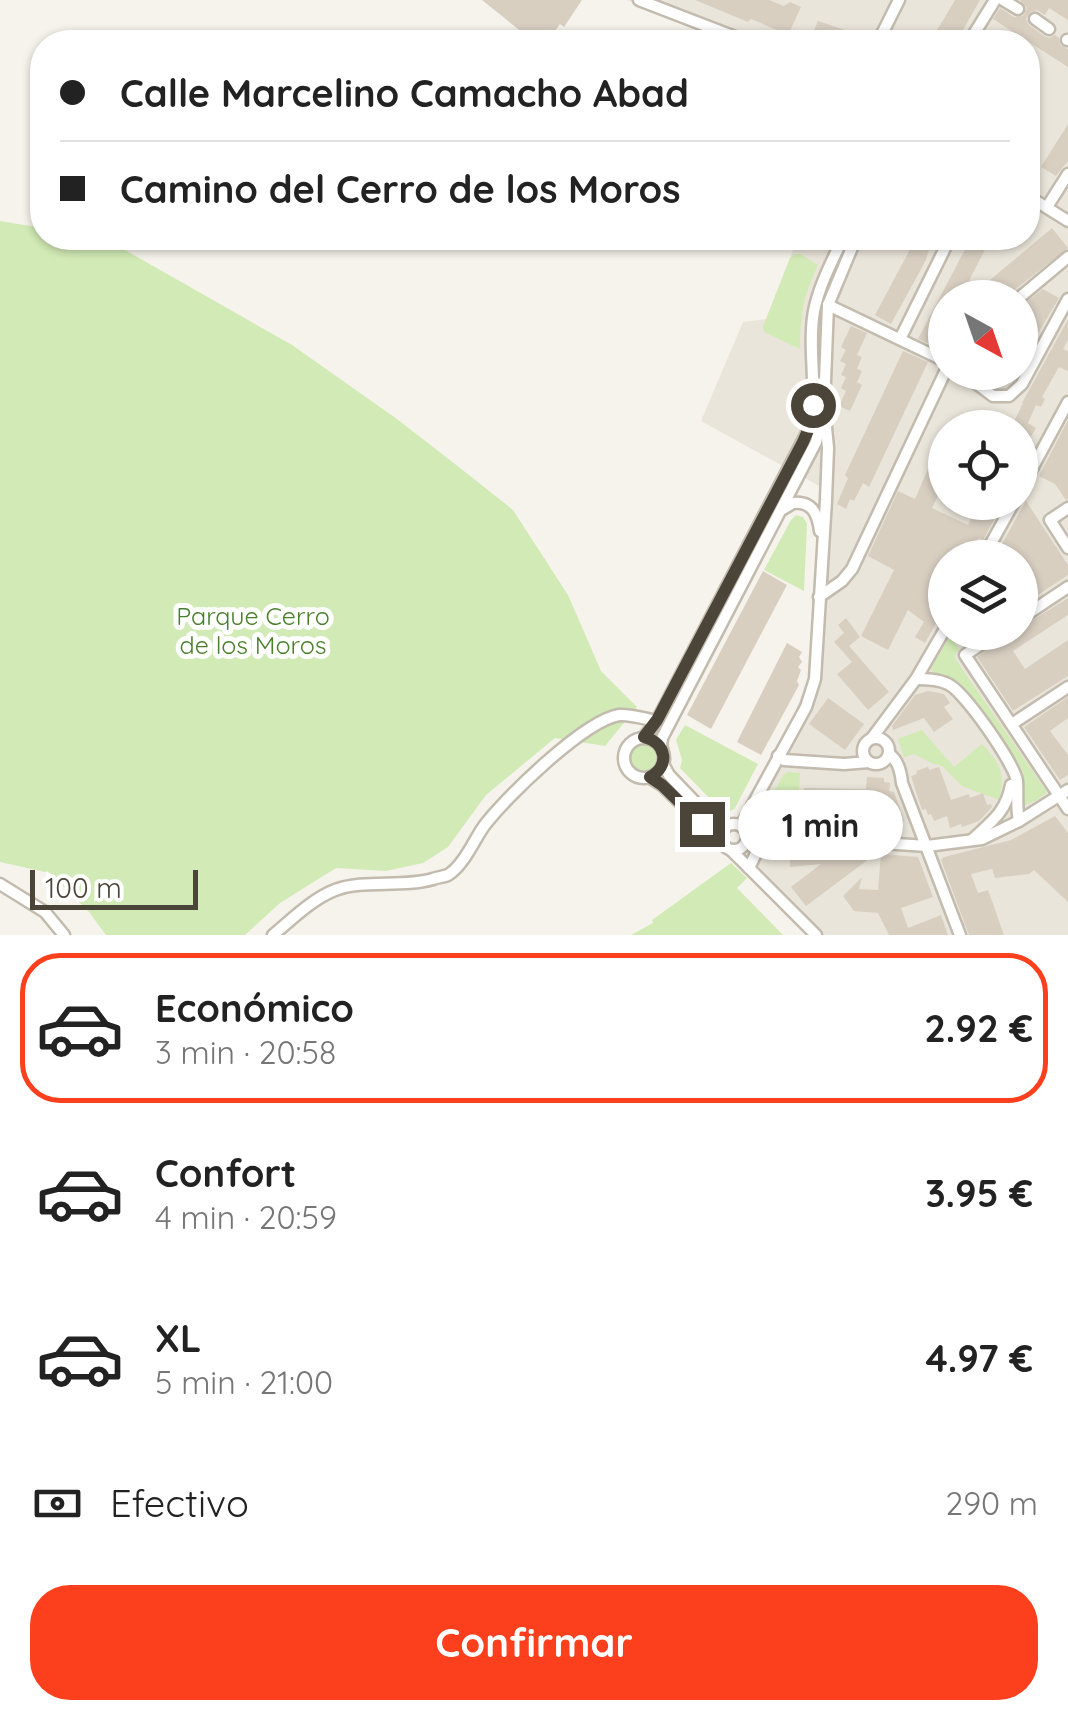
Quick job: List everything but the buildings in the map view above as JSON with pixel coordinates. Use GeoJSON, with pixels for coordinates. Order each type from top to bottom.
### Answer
{"type":"FeatureCollection","features":[{"type":"Feature","properties":{"kind":"street"},"geometry":{"type":"LineString","coordinates":[[639,0],[717,30]]}},
{"type":"Feature","properties":{"kind":"street"},"geometry":{"type":"LineString","coordinates":[[884,30],[900,0]]}},
{"type":"Feature","properties":{"kind":"street"},"geometry":{"type":"LineString","coordinates":[[976,30],[995,0]]}},
{"type":"Feature","properties":{"kind":"street"},"geometry":{"type":"LineString","coordinates":[[1003,0],[1018,9]]}},
{"type":"Feature","properties":{"kind":"street"},"geometry":{"type":"LineString","coordinates":[[1034,20],[1049,28]]}},
{"type":"Feature","properties":{"kind":"street"},"geometry":{"type":"LineString","coordinates":[[1047,207],[1068,174]]}},
{"type":"Feature","properties":{"kind":"street"},"geometry":{"type":"LineString","coordinates":[[1040,203],[1068,221]]}},
{"type":"Feature","properties":{"kind":"street"},"geometry":{"type":"LineString","coordinates":[[663,764],[656,774],[642,778],[630,772],[623,760],[626,747],[644,737],[657,720],[809,428],[813,405],[813,314],[838,250]]}},
{"type":"Feature","properties":{"kind":"street"},"geometry":{"type":"LineString","coordinates":[[660,746],[816,442],[824,407],[828,305],[851,250]]}},
{"type":"Feature","properties":{"kind":"street"},"geometry":{"type":"LineString","coordinates":[[900,339],[944,250]]}},
{"type":"Feature","properties":{"kind":"street"},"geometry":{"type":"LineString","coordinates":[[1038,282],[1068,258]]}},
{"type":"Feature","properties":{"kind":"street"},"geometry":{"type":"LineString","coordinates":[[1038,354],[1068,299]]}},
{"type":"Feature","properties":{"kind":"street"},"geometry":{"type":"LineString","coordinates":[[828,305],[928,353]]}},
{"type":"Feature","properties":{"kind":"street"},"geometry":{"type":"LineString","coordinates":[[820,597],[842,582],[852,569],[937,390]]}},
{"type":"Feature","properties":{"kind":"street"},"geometry":{"type":"LineString","coordinates":[[986,390],[994,396],[1009,396],[1016,390]]}},
{"type":"Feature","properties":{"kind":"street"},"geometry":{"type":"LineString","coordinates":[[1038,458],[1068,402]]}},
{"type":"Feature","properties":{"kind":"street"},"geometry":{"type":"LineString","coordinates":[[738,841],[813,688],[828,448],[824,407]]}},
{"type":"Feature","properties":{"kind":"street"},"geometry":{"type":"LineString","coordinates":[[775,519],[793,502],[808,505],[819,519],[822,546]]}},
{"type":"Feature","properties":{"kind":"street"},"geometry":{"type":"LineString","coordinates":[[1068,508],[1050,520],[1068,548]]}},
{"type":"Feature","properties":{"kind":"street"},"geometry":{"type":"LineString","coordinates":[[1038,607],[1068,587]]}},
{"type":"Feature","properties":{"kind":"street"},"geometry":{"type":"LineString","coordinates":[[872,738],[933,650]]}},
{"type":"Feature","properties":{"kind":"street"},"geometry":{"type":"LineString","coordinates":[[973,650],[965,655],[1064,793],[1068,809]]}},
{"type":"Feature","properties":{"kind":"street"},"geometry":{"type":"LineString","coordinates":[[916,678],[949,684],[960,692],[1013,770],[1018,822]]}},
{"type":"Feature","properties":{"kind":"street"},"geometry":{"type":"LineString","coordinates":[[1012,724],[1068,687]]}},
{"type":"Feature","properties":{"kind":"street"},"geometry":{"type":"LineString","coordinates":[[273,935],[333,890],[417,883],[448,874],[508,798],[556,754],[598,724],[620,715],[657,720]]}},
{"type":"Feature","properties":{"kind":"street"},"geometry":{"type":"LineString","coordinates":[[778,756],[784,760],[844,764],[880,760],[889,747],[885,740],[888,716]]}},
{"type":"Feature","properties":{"kind":"street"},"geometry":{"type":"LineString","coordinates":[[644,737],[656,741],[669,775],[715,823],[725,828],[732,824],[749,868],[816,935]]}},
{"type":"Feature","properties":{"kind":"street"},"geometry":{"type":"LineString","coordinates":[[844,764],[862,750],[865,742],[878,737],[885,740]]}},
{"type":"Feature","properties":{"kind":"street"},"geometry":{"type":"LineString","coordinates":[[862,750],[864,758],[880,760],[902,783],[960,935]]}},
{"type":"Feature","properties":{"kind":"street"},"geometry":{"type":"LineString","coordinates":[[972,840],[1008,802],[1013,770]]}},
{"type":"Feature","properties":{"kind":"street"},"geometry":{"type":"LineString","coordinates":[[650,777],[738,841],[770,836],[927,846],[982,840],[1064,793]]}},
{"type":"Feature","properties":{"kind":"street"},"geometry":{"type":"LineString","coordinates":[[751,808],[756,821],[770,836]]}},
{"type":"Feature","properties":{"kind":"street"},"geometry":{"type":"LineString","coordinates":[[749,868],[759,847],[770,836]]}},
{"type":"Feature","properties":{"kind":"street"},"geometry":{"type":"LineString","coordinates":[[0,884],[45,912],[64,935]]}},
{"type":"Feature","properties":{"kind":"shaded area"},"geometry":{"type":"Polygon","coordinates":[[[627,0],[1068,0],[1068,935],[820,935],[757,865],[763,809],[781,744],[809,680],[821,487],[701,421],[743,322],[766,319],[793,250],[1040,250],[1040,30],[701,30],[627,0]]]}},
{"type":"Feature","properties":{"kind":"green space","name":"Parque Cerro de los Moros"},"geometry":{"type":"Polygon","coordinates":[[[0,221],[30,226],[30,250],[125,250],[292,345],[397,419],[513,510],[568,595],[601,671],[637,707],[605,746],[555,738],[486,795],[448,847],[423,863],[386,871],[336,868],[280,903],[245,935],[106,935],[50,873],[0,862],[0,221]]]}},
{"type":"Feature","properties":{"kind":"green space"},"geometry":{"type":"Polygon","coordinates":[[[795,254],[818,265],[803,306],[800,349],[764,332],[763,327],[795,254]]]}},
{"type":"Feature","properties":{"kind":"green space"},"geometry":{"type":"Polygon","coordinates":[[[796,515],[807,524],[804,591],[764,570],[796,515]]]}},
{"type":"Feature","properties":{"kind":"green space"},"geometry":{"type":"Polygon","coordinates":[[[942,650],[958,650],[954,657],[1047,792],[1023,806],[1023,772],[1008,747],[962,685],[946,675],[933,673],[931,668],[942,650]]]}},
{"type":"Feature","properties":{"kind":"green space"},"geometry":{"type":"Polygon","coordinates":[[[685,725],[758,764],[735,808],[729,812],[723,812],[680,768],[682,760],[676,740],[685,725]]]}},
{"type":"Feature","properties":{"kind":"green space"},"geometry":{"type":"Polygon","coordinates":[[[922,730],[954,767],[982,744],[1000,769],[999,800],[962,786],[942,766],[914,754],[904,757],[898,739],[922,730]]]}},
{"type":"Feature","properties":{"kind":"green space"},"geometry":{"type":"Polygon","coordinates":[[[644,744],[654,748],[658,758],[654,768],[644,772],[634,768],[630,758],[634,748],[644,744]]]}},
{"type":"Feature","properties":{"kind":"green space"},"geometry":{"type":"Polygon","coordinates":[[[788,772],[800,773],[797,828],[772,824],[765,808],[788,772]]]}},
{"type":"Feature","properties":{"kind":"green space"},"geometry":{"type":"Polygon","coordinates":[[[731,863],[747,878],[737,888],[783,935],[631,935],[653,923],[731,863]]]}},
{"type":"Feature","properties":{"kind":"route"},"geometry":{"type":"LineString","coordinates":[[702,824],[650,777],[660,770],[664,758],[656,741],[644,737],[653,728],[803,442],[813,405]]}}]}
